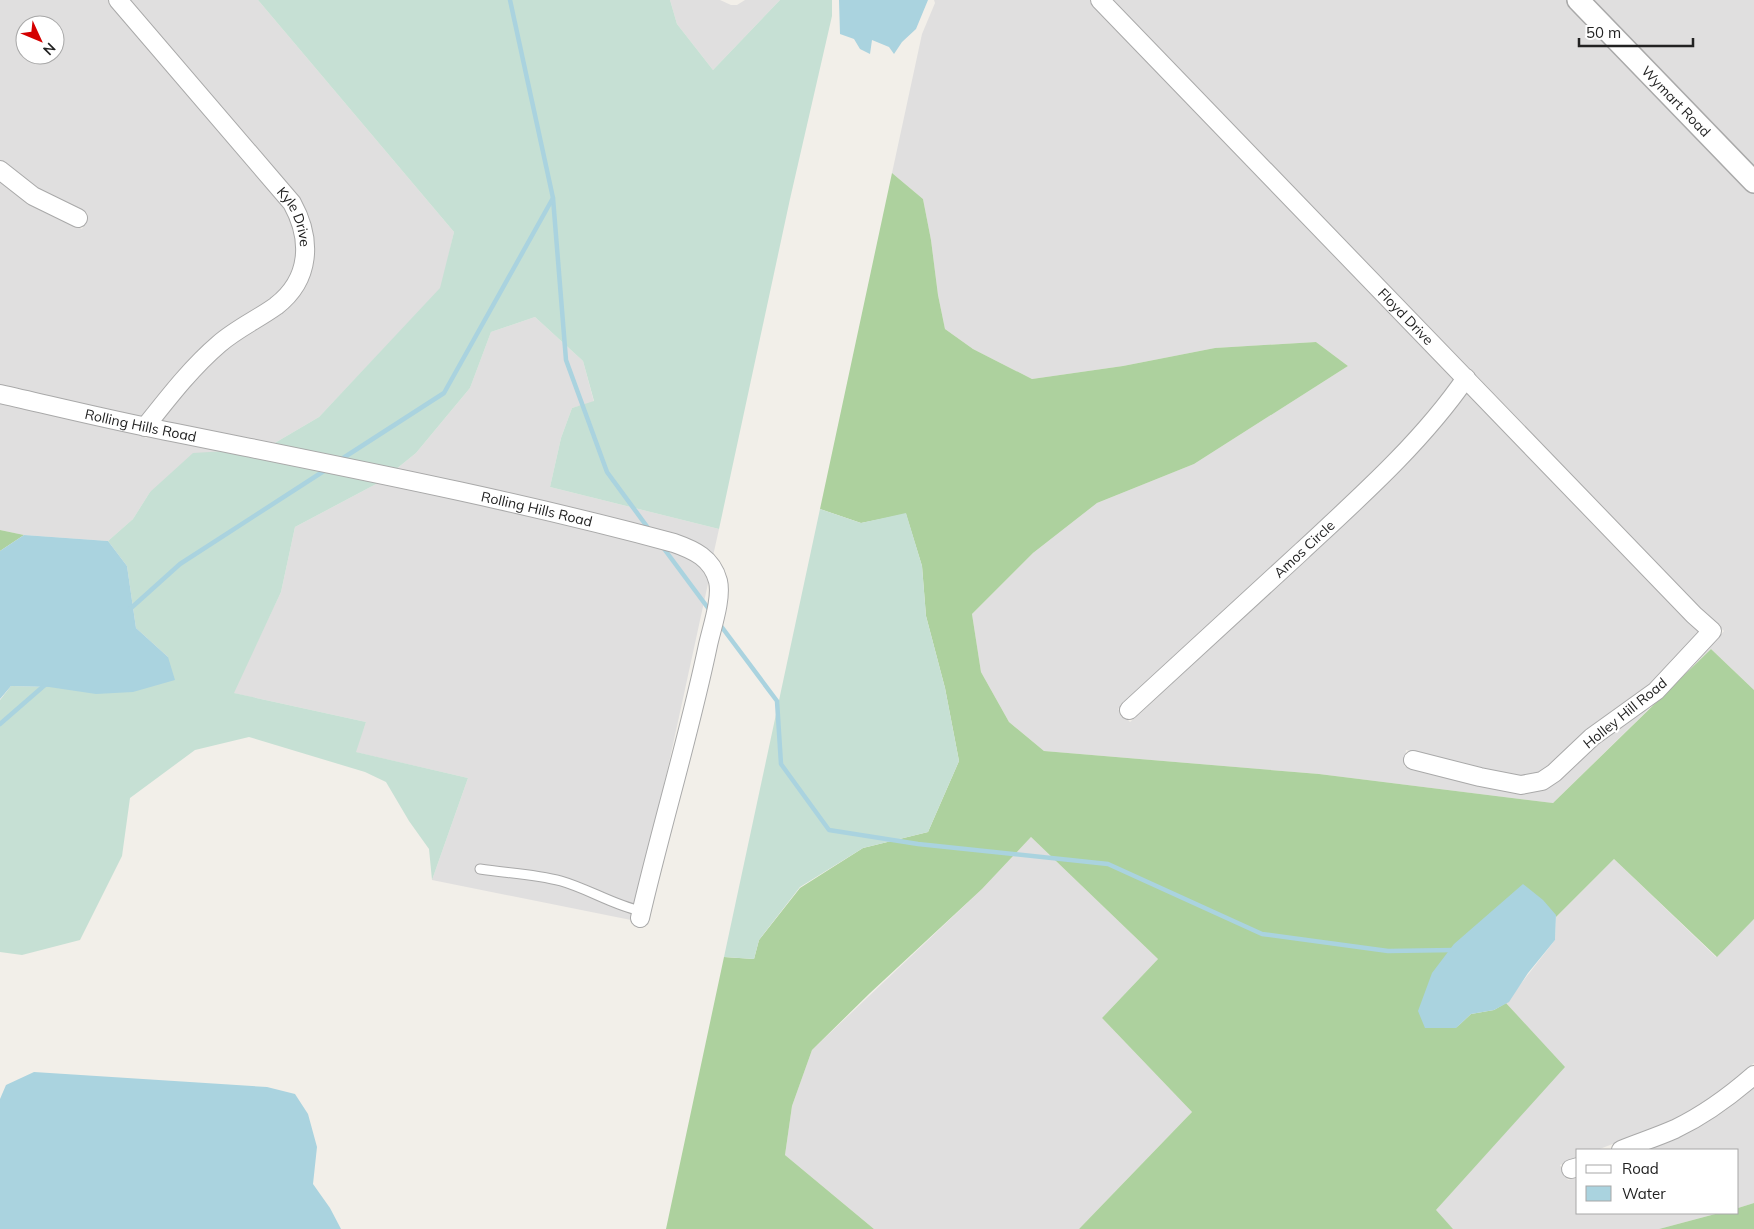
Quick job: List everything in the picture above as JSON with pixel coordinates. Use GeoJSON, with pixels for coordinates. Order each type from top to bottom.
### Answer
{"type":"FeatureCollection","features":[{"type":"Feature","properties":{"kind":"street","name":"Kyle Drive"},"geometry":{"type":"LineString","coordinates":[[118,0],[292,203],[299,216],[306,242],[302,272],[296,284],[287,295],[277,305],[220,342],[198,362],[145,426]]}},
{"type":"Feature","properties":{"kind":"street","name":"Floyd Drive"},"geometry":{"type":"LineString","coordinates":[[1100,0],[1687,608],[1712,631]]}},
{"type":"Feature","properties":{"kind":"street","name":"Wymart Road"},"geometry":{"type":"LineString","coordinates":[[1578,0],[1754,182]]}},
{"type":"Feature","properties":{"kind":"street"},"geometry":{"type":"LineString","coordinates":[[0,170],[33,196],[78,218]]}},
{"type":"Feature","properties":{"kind":"street","name":"Amos Circle"},"geometry":{"type":"LineString","coordinates":[[1129,710],[1390,468],[1454,395],[1466,378]]}},
{"type":"Feature","properties":{"kind":"street","name":"Rolling Hills Road"},"geometry":{"type":"LineString","coordinates":[[0,394],[534,508],[674,543],[694,550],[706,559],[718,581],[718,599],[703,667],[640,915]]}},
{"type":"Feature","properties":{"kind":"street","name":"Holley Hill Road"},"geometry":{"type":"LineString","coordinates":[[1413,760],[1521,785],[1542,781],[1554,773],[1592,737],[1656,691],[1712,631]]}},
{"type":"Feature","properties":{"kind":"street"},"geometry":{"type":"LineString","coordinates":[[1624,1149],[1674,1130],[1697,1117],[1719,1104],[1754,1075]]}},
{"type":"Feature","properties":{"kind":"lane"},"geometry":{"type":"LineString","coordinates":[[480,869],[559,881],[580,887],[640,915]]}},
{"type":"Feature","properties":{"kind":"shaded area"},"geometry":{"type":"Polygon","coordinates":[[[0,0],[108,0],[285,207],[296,231],[297,258],[288,279],[281,289],[271,298],[215,335],[192,356],[141,418],[0,386],[0,180],[30,203],[82,229],[88,214],[37,189],[0,160],[0,0]]]}},
{"type":"Feature","properties":{"kind":"shaded area"},"geometry":{"type":"Polygon","coordinates":[[[128,0],[258,0],[454,232],[441,288],[319,417],[273,444],[160,422],[205,368],[226,349],[282,312],[294,301],[303,289],[313,264],[314,244],[312,230],[306,213],[128,0]]]}},
{"type":"Feature","properties":{"kind":"shaded area"},"geometry":{"type":"Polygon","coordinates":[[[670,0],[720,0],[731,5],[737,5],[745,0],[780,0],[713,70],[677,24],[670,0]]]}},
{"type":"Feature","properties":{"kind":"shaded area"},"geometry":{"type":"Polygon","coordinates":[[[934,0],[1090,0],[1455,378],[1407,437],[1383,462],[1332,512],[1118,709],[1130,722],[1344,525],[1396,474],[1468,391],[1701,631],[1650,685],[1586,730],[1548,767],[1538,773],[1521,777],[1480,769],[1406,750],[1404,766],[1479,785],[1521,793],[1534,792],[1547,788],[1559,781],[1598,744],[1657,701],[1553,803],[1319,774],[1044,751],[1009,722],[981,672],[972,614],[1033,553],[1097,503],[1194,464],[1348,366],[1316,342],[1215,348],[1123,366],[1032,379],[973,349],[945,329],[923,199],[892,173],[922,34],[935,3],[934,0]]]}},
{"type":"Feature","properties":{"kind":"shaded area"},"geometry":{"type":"Polygon","coordinates":[[[1111,0],[1568,0],[1754,193],[1754,690],[1711,649],[1690,669],[1724,631],[1699,609],[1477,376],[1471,372],[1111,0]]]}},
{"type":"Feature","properties":{"kind":"shaded area"},"geometry":{"type":"Polygon","coordinates":[[[1589,0],[1754,0],[1754,171],[1589,0]]]}},
{"type":"Feature","properties":{"kind":"shaded area"},"geometry":{"type":"Polygon","coordinates":[[[535,317],[583,361],[594,402],[572,408],[561,438],[550,487],[719,529],[713,556],[698,543],[675,535],[395,470],[416,453],[470,388],[491,332],[535,317]]]}},
{"type":"Feature","properties":{"kind":"shaded area"},"geometry":{"type":"Polygon","coordinates":[[[0,402],[142,434],[146,438],[149,436],[226,451],[150,492],[133,519],[108,541],[24,535],[0,530],[0,402]]]}},
{"type":"Feature","properties":{"kind":"shaded area"},"geometry":{"type":"Polygon","coordinates":[[[378,483],[534,516],[621,537],[690,557],[700,565],[709,579],[667,772],[631,920],[432,880],[468,778],[355,752],[366,722],[233,693],[281,592],[295,527],[378,483]]]}},
{"type":"Feature","properties":{"kind":"shaded area"},"geometry":{"type":"Polygon","coordinates":[[[1031,837],[1158,959],[1102,1018],[1192,1112],[1079,1229],[874,1229],[785,1155],[792,1106],[812,1050],[982,889],[1031,837]]]}},
{"type":"Feature","properties":{"kind":"shaded area"},"geometry":{"type":"Polygon","coordinates":[[[1614,859],[1716,957],[1754,919],[1754,1063],[1714,1097],[1670,1122],[1600,1149],[1576,1149],[1576,1159],[1560,1165],[1568,1180],[1576,1177],[1576,1214],[1715,1214],[1659,1229],[1453,1229],[1435,1211],[1564,1067],[1506,1003],[1555,940],[1556,917],[1614,859]]]}},
{"type":"Feature","properties":{"kind":"shaded area"},"geometry":{"type":"Polygon","coordinates":[[[1754,1087],[1754,1203],[1739,1208],[1739,1149],[1648,1149],[1678,1137],[1724,1111],[1754,1087]]]}},
{"type":"Feature","properties":{"kind":"green space"},"geometry":{"type":"Polygon","coordinates":[[[258,0],[670,0],[677,24],[713,70],[780,0],[832,0],[832,16],[790,199],[719,529],[550,487],[561,438],[572,408],[594,401],[583,361],[535,317],[491,332],[470,388],[416,453],[395,470],[273,444],[319,417],[440,288],[454,232],[258,0]]]}},
{"type":"Feature","properties":{"kind":"green space"},"geometry":{"type":"Polygon","coordinates":[[[892,173],[923,199],[945,329],[973,349],[1032,379],[1123,366],[1215,348],[1316,342],[1348,366],[1194,464],[1097,503],[1033,553],[972,614],[981,672],[1009,722],[1044,751],[1319,774],[1553,803],[1711,649],[1754,690],[1754,919],[1717,957],[1614,859],[1556,917],[1556,915],[1456,1028],[1471,1014],[1494,1010],[1506,1003],[1565,1067],[1436,1210],[1453,1229],[1079,1229],[1192,1112],[1102,1018],[1158,959],[1031,837],[982,889],[870,993],[812,1050],[792,1106],[785,1155],[874,1229],[666,1229],[724,957],[754,959],[759,940],[800,888],[863,848],[928,832],[959,761],[945,688],[926,616],[922,566],[906,514],[861,523],[820,509],[892,173]]]}},
{"type":"Feature","properties":{"kind":"green space"},"geometry":{"type":"Polygon","coordinates":[[[226,451],[378,483],[295,527],[281,592],[234,693],[366,722],[356,752],[468,778],[432,880],[429,849],[409,821],[386,782],[365,772],[249,737],[195,750],[130,798],[122,856],[80,940],[22,955],[0,952],[0,700],[11,686],[49,687],[168,657],[136,628],[127,566],[108,541],[133,519],[150,492],[193,453],[226,451]]]}},
{"type":"Feature","properties":{"kind":"green space"},"geometry":{"type":"Polygon","coordinates":[[[820,509],[861,523],[906,513],[922,566],[926,616],[945,688],[959,761],[928,832],[863,848],[800,887],[759,940],[754,959],[724,957],[820,509]]]}},
{"type":"Feature","properties":{"kind":"green space"},"geometry":{"type":"Polygon","coordinates":[[[0,530],[24,535],[0,551],[0,530]]]}},
{"type":"Feature","properties":{"kind":"green space"},"geometry":{"type":"Polygon","coordinates":[[[1754,1203],[1754,1229],[1659,1229],[1715,1214],[1739,1214],[1739,1208],[1754,1203]]]}},
{"type":"Feature","properties":{"kind":"water"},"geometry":{"type":"Polygon","coordinates":[[[839,0],[928,0],[916,29],[902,42],[894,54],[889,47],[872,40],[870,54],[860,49],[854,39],[840,34],[839,0]]]}},
{"type":"Feature","properties":{"kind":"water"},"geometry":{"type":"Polygon","coordinates":[[[24,535],[108,541],[127,566],[136,628],[168,657],[175,680],[133,692],[96,694],[49,687],[11,686],[0,699],[0,551],[24,535]]]}},
{"type":"Feature","properties":{"kind":"water"},"geometry":{"type":"Polygon","coordinates":[[[1523,884],[1543,900],[1556,915],[1555,940],[1528,973],[1509,1002],[1494,1010],[1471,1014],[1456,1028],[1425,1028],[1418,1011],[1432,973],[1454,944],[1523,884]]]}},
{"type":"Feature","properties":{"kind":"water"},"geometry":{"type":"Polygon","coordinates":[[[34,1072],[267,1087],[295,1094],[308,1114],[317,1147],[313,1184],[330,1208],[341,1229],[0,1229],[0,1099],[6,1085],[34,1072]]]}},
{"type":"Feature","properties":{"kind":"waterway"},"geometry":{"type":"LineString","coordinates":[[340,460],[444,393],[553,198],[510,0]]}},
{"type":"Feature","properties":{"kind":"waterway"},"geometry":{"type":"LineString","coordinates":[[553,198],[566,360],[607,472],[651,532]]}},
{"type":"Feature","properties":{"kind":"waterway"},"geometry":{"type":"LineString","coordinates":[[130,609],[180,564],[327,469]]}},
{"type":"Feature","properties":{"kind":"waterway"},"geometry":{"type":"LineString","coordinates":[[662,546],[711,612]]}},
{"type":"Feature","properties":{"kind":"waterway"},"geometry":{"type":"LineString","coordinates":[[718,622],[777,701],[781,764],[829,830],[918,844],[1108,864],[1262,934],[1388,951],[1455,950]]}},
{"type":"Feature","properties":{"kind":"waterway"},"geometry":{"type":"LineString","coordinates":[[0,724],[46,684]]}}]}
